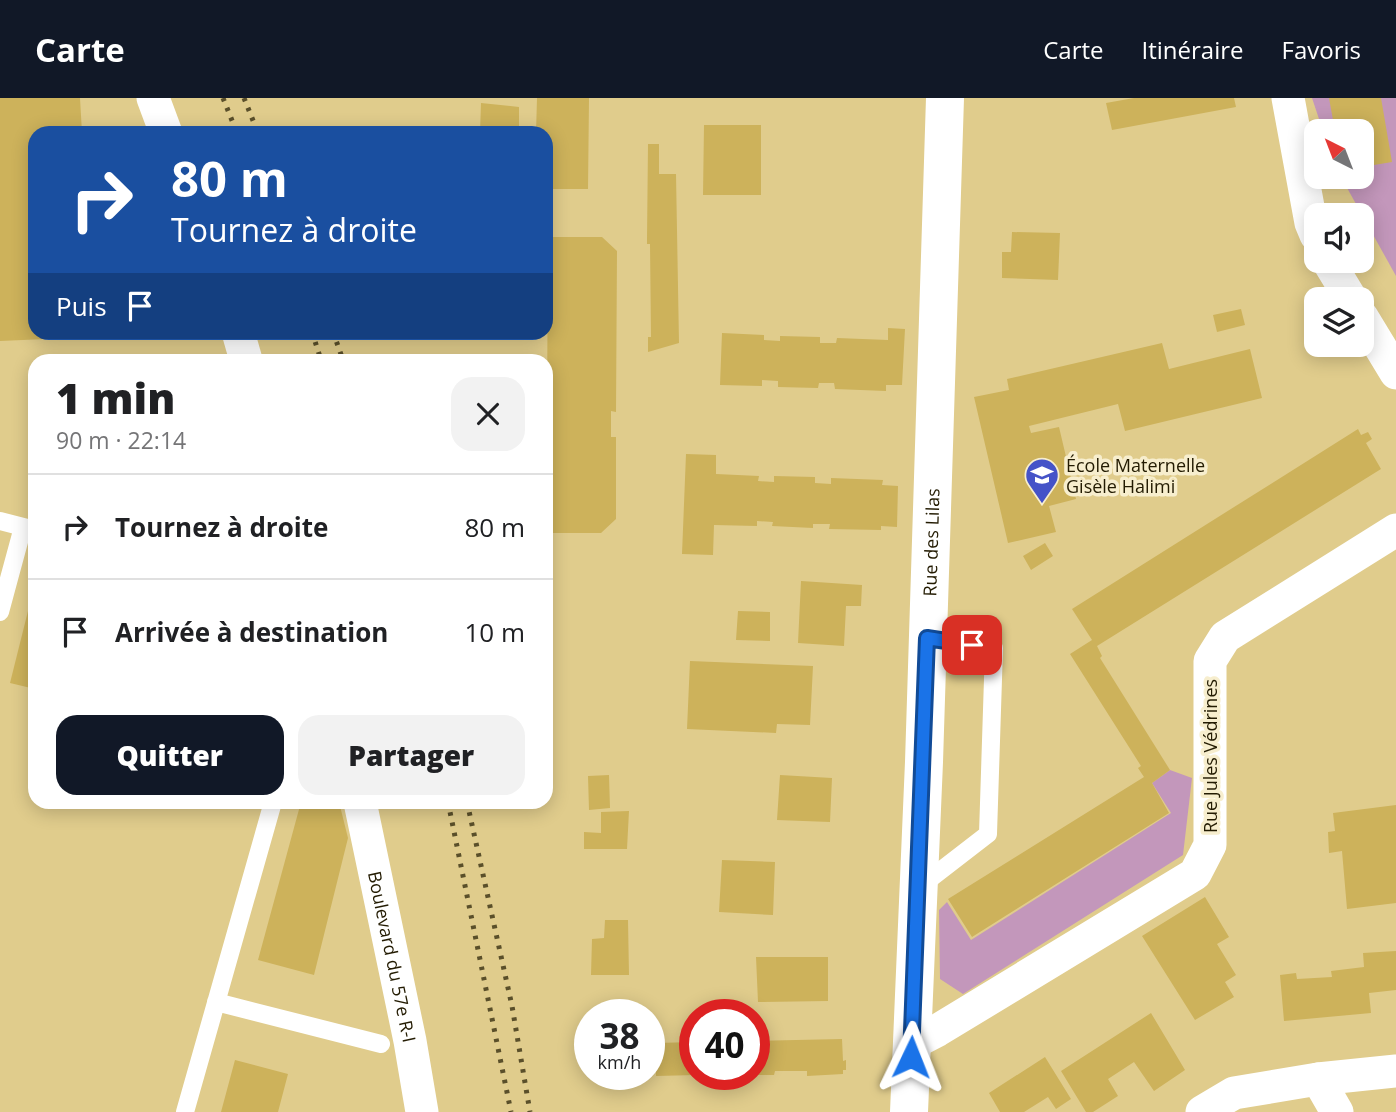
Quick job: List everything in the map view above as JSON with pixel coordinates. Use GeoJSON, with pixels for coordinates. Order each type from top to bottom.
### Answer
{"type":"FeatureCollection","features":[{"type":"Feature","properties":{"kind":"street"},"geometry":{"type":"LineString","coordinates":[[153,98],[163,126]]}},
{"type":"Feature","properties":{"kind":"street","name":"Rue des Lilas"},"geometry":{"type":"LineString","coordinates":[[909,1112],[945,98]]}},
{"type":"Feature","properties":{"kind":"street"},"geometry":{"type":"LineString","coordinates":[[1288,98],[1307,203]]}},
{"type":"Feature","properties":{"kind":"street"},"geometry":{"type":"LineString","coordinates":[[1374,337],[1396,373]]}},
{"type":"Feature","properties":{"kind":"street","name":"Rue Jules Védrines"},"geometry":{"type":"LineString","coordinates":[[912,1044],[1195,874],[1210,845],[1210,661],[1226,637],[1396,530]]}},
{"type":"Feature","properties":{"kind":"street","name":"Boulevard du 57e R-I"},"geometry":{"type":"LineString","coordinates":[[361,809],[410,1041],[422,1112]]}},
{"type":"Feature","properties":{"kind":"street"},"geometry":{"type":"LineString","coordinates":[[1202,1112],[1234,1093],[1318,1079],[1396,1071]]}},
{"type":"Feature","properties":{"kind":"street"},"geometry":{"type":"LineString","coordinates":[[1318,1079],[1337,1112]]}},
{"type":"Feature","properties":{"kind":"lane"},"geometry":{"type":"LineString","coordinates":[[0,521],[28,528]]}},
{"type":"Feature","properties":{"kind":"lane"},"geometry":{"type":"LineString","coordinates":[[0,612],[28,531]]}},
{"type":"Feature","properties":{"kind":"lane"},"geometry":{"type":"LineString","coordinates":[[919,887],[988,834],[994,648],[927,638]]}},
{"type":"Feature","properties":{"kind":"lane"},"geometry":{"type":"LineString","coordinates":[[185,1112],[271,809]]}},
{"type":"Feature","properties":{"kind":"lane"},"geometry":{"type":"LineString","coordinates":[[216,1002],[381,1044]]}},
{"type":"Feature","properties":{"kind":"shaded area"},"geometry":{"type":"Polygon","coordinates":[[[1312,98],[1396,98],[1396,276],[1374,236],[1374,203],[1355,203],[1348,189],[1374,189],[1374,119],[1319,119],[1312,98]]]}},
{"type":"Feature","properties":{"kind":"shaded area"},"geometry":{"type":"Polygon","coordinates":[[[1170,770],[1192,778],[1183,855],[963,994],[940,979],[939,910],[947,902],[971,940],[1171,813],[1152,783],[1170,770]]]}},
{"type":"Feature","properties":{"kind":"building"},"geometry":{"type":"Polygon","coordinates":[[[0,98],[80,98],[82,126],[28,126],[28,340],[0,341],[0,98]]]}},
{"type":"Feature","properties":{"kind":"building"},"geometry":{"type":"Polygon","coordinates":[[[537,98],[589,98],[588,189],[553,189],[553,126],[536,126],[537,98]]]}},
{"type":"Feature","properties":{"kind":"building"},"geometry":{"type":"Polygon","coordinates":[[[1134,98],[1234,98],[1236,107],[1112,130],[1106,103],[1134,98]]]}},
{"type":"Feature","properties":{"kind":"building"},"geometry":{"type":"Polygon","coordinates":[[[1329,98],[1381,98],[1392,162],[1374,165],[1374,119],[1333,119],[1329,98]]]}},
{"type":"Feature","properties":{"kind":"building"},"geometry":{"type":"Polygon","coordinates":[[[481,103],[519,107],[519,126],[480,126],[481,103]]]}},
{"type":"Feature","properties":{"kind":"building"},"geometry":{"type":"Polygon","coordinates":[[[704,125],[761,125],[761,195],[703,195],[704,125]]]}},
{"type":"Feature","properties":{"kind":"building"},"geometry":{"type":"Polygon","coordinates":[[[648,144],[659,144],[659,174],[676,174],[679,343],[648,352],[648,337],[651,337],[650,244],[647,244],[648,144]]]}},
{"type":"Feature","properties":{"kind":"building"},"geometry":{"type":"Polygon","coordinates":[[[1012,232],[1060,233],[1058,280],[1002,278],[1002,252],[1011,252],[1012,232]]]}},
{"type":"Feature","properties":{"kind":"building"},"geometry":{"type":"Polygon","coordinates":[[[553,237],[602,237],[617,251],[616,412],[611,411],[611,437],[616,437],[616,519],[601,533],[553,533],[553,354],[547,354],[547,340],[553,340],[553,237]]]}},
{"type":"Feature","properties":{"kind":"building"},"geometry":{"type":"Polygon","coordinates":[[[1241,309],[1245,325],[1217,332],[1213,315],[1241,309]]]}},
{"type":"Feature","properties":{"kind":"building"},"geometry":{"type":"Polygon","coordinates":[[[888,328],[905,329],[902,385],[886,385],[886,391],[835,389],[834,383],[819,383],[818,388],[778,387],[778,381],[762,380],[762,386],[720,385],[722,333],[764,335],[764,340],[780,341],[780,336],[820,337],[820,343],[836,343],[837,338],[888,340],[888,328]]]}},
{"type":"Feature","properties":{"kind":"building"},"geometry":{"type":"Polygon","coordinates":[[[1162,343],[1169,369],[1250,349],[1262,398],[1125,431],[1118,404],[1029,426],[1031,433],[1059,427],[1076,499],[1049,506],[1056,532],[1008,543],[974,397],[1009,390],[1007,379],[1162,343]]]}},
{"type":"Feature","properties":{"kind":"building"},"geometry":{"type":"Polygon","coordinates":[[[1358,429],[1361,435],[1368,432],[1372,439],[1366,443],[1381,469],[1097,646],[1102,656],[1100,658],[1170,770],[1152,783],[1169,813],[972,937],[948,899],[1144,777],[1138,768],[1141,766],[1070,654],[1092,640],[1072,609],[1358,429]]]}},
{"type":"Feature","properties":{"kind":"building"},"geometry":{"type":"Polygon","coordinates":[[[686,454],[716,455],[716,474],[759,476],[758,481],[774,482],[774,476],[815,477],[815,483],[831,484],[831,478],[883,480],[882,485],[898,486],[897,527],[881,526],[881,530],[829,529],[830,524],[813,524],[813,528],[772,526],[773,522],[757,521],[757,526],[714,525],[713,555],[682,554],[686,454]]]}},
{"type":"Feature","properties":{"kind":"building"},"geometry":{"type":"Polygon","coordinates":[[[1045,543],[1053,556],[1031,570],[1023,556],[1045,543]]]}},
{"type":"Feature","properties":{"kind":"building"},"geometry":{"type":"Polygon","coordinates":[[[801,581],[862,585],[861,606],[846,606],[844,646],[798,643],[801,581]]]}},
{"type":"Feature","properties":{"kind":"building"},"geometry":{"type":"Polygon","coordinates":[[[28,611],[28,687],[10,683],[28,611]]]}},
{"type":"Feature","properties":{"kind":"building"},"geometry":{"type":"Polygon","coordinates":[[[738,611],[770,612],[770,641],[736,640],[738,611]]]}},
{"type":"Feature","properties":{"kind":"building"},"geometry":{"type":"Polygon","coordinates":[[[690,661],[813,666],[810,725],[777,724],[776,733],[687,729],[690,661]]]}},
{"type":"Feature","properties":{"kind":"building"},"geometry":{"type":"Polygon","coordinates":[[[609,775],[610,808],[589,810],[588,776],[609,775]]]}},
{"type":"Feature","properties":{"kind":"building"},"geometry":{"type":"Polygon","coordinates":[[[780,775],[832,778],[830,822],[777,820],[780,775]]]}},
{"type":"Feature","properties":{"kind":"building"},"geometry":{"type":"Polygon","coordinates":[[[1396,805],[1396,903],[1347,909],[1342,851],[1329,853],[1328,832],[1335,831],[1333,813],[1396,805]]]}},
{"type":"Feature","properties":{"kind":"building"},"geometry":{"type":"Polygon","coordinates":[[[299,809],[341,809],[348,838],[314,975],[258,960],[299,809]]]}},
{"type":"Feature","properties":{"kind":"building"},"geometry":{"type":"Polygon","coordinates":[[[629,811],[627,849],[584,849],[584,832],[601,833],[601,812],[629,811]]]}},
{"type":"Feature","properties":{"kind":"building"},"geometry":{"type":"Polygon","coordinates":[[[722,860],[775,862],[773,915],[719,912],[722,860]]]}},
{"type":"Feature","properties":{"kind":"building"},"geometry":{"type":"Polygon","coordinates":[[[1205,897],[1229,937],[1217,944],[1236,975],[1225,982],[1234,997],[1195,1020],[1142,936],[1205,897]]]}},
{"type":"Feature","properties":{"kind":"building"},"geometry":{"type":"Polygon","coordinates":[[[605,920],[628,920],[629,975],[591,975],[592,939],[604,938],[605,920]]]}},
{"type":"Feature","properties":{"kind":"building"},"geometry":{"type":"Polygon","coordinates":[[[1396,951],[1396,990],[1369,993],[1371,1013],[1284,1021],[1280,975],[1296,973],[1297,979],[1332,977],[1331,971],[1364,967],[1363,953],[1396,951]]]}},
{"type":"Feature","properties":{"kind":"building"},"geometry":{"type":"Polygon","coordinates":[[[756,957],[828,957],[828,1001],[770,1002],[770,999],[758,999],[756,957]]]}},
{"type":"Feature","properties":{"kind":"building"},"geometry":{"type":"Polygon","coordinates":[[[1151,1013],[1185,1070],[1154,1091],[1134,1062],[1108,1079],[1118,1096],[1093,1112],[1086,1112],[1061,1071],[1151,1013]]]}},
{"type":"Feature","properties":{"kind":"building"},"geometry":{"type":"Polygon","coordinates":[[[842,1039],[846,1070],[843,1070],[843,1074],[807,1076],[807,1071],[775,1071],[774,1075],[770,1075],[770,1041],[842,1039]]]}},
{"type":"Feature","properties":{"kind":"building"},"geometry":{"type":"Polygon","coordinates":[[[679,1042],[679,1075],[665,1076],[665,1043],[679,1042]]]}},
{"type":"Feature","properties":{"kind":"building"},"geometry":{"type":"Polygon","coordinates":[[[1045,1057],[1071,1099],[1056,1109],[1048,1097],[1024,1112],[1000,1112],[989,1093],[1045,1057]]]}},
{"type":"Feature","properties":{"kind":"building"},"geometry":{"type":"Polygon","coordinates":[[[235,1060],[288,1074],[278,1112],[221,1112],[235,1060]]]}},
{"type":"Feature","properties":{"kind":"railway"},"geometry":{"type":"LineString","coordinates":[[223,98],[234,126]]}},
{"type":"Feature","properties":{"kind":"railway"},"geometry":{"type":"LineString","coordinates":[[244,98],[255,126]]}},
{"type":"Feature","properties":{"kind":"railway"},"geometry":{"type":"LineString","coordinates":[[315,340],[319,354]]}},
{"type":"Feature","properties":{"kind":"railway"},"geometry":{"type":"LineString","coordinates":[[336,340],[341,354]]}},
{"type":"Feature","properties":{"kind":"railway"},"geometry":{"type":"LineString","coordinates":[[449,809],[511,1112]]}},
{"type":"Feature","properties":{"kind":"railway"},"geometry":{"type":"LineString","coordinates":[[469,809],[512,1006],[530,1112]]}},
{"type":"Feature","properties":{"kind":"place","name":"École Maternelle Gisèle Halimi"},"geometry":{"type":"Point","coordinates":[1042,505]}},
{"type":"Feature","properties":{"kind":"route"},"geometry":{"type":"LineString","coordinates":[[911,1057],[927,638],[972,645]]}}]}
